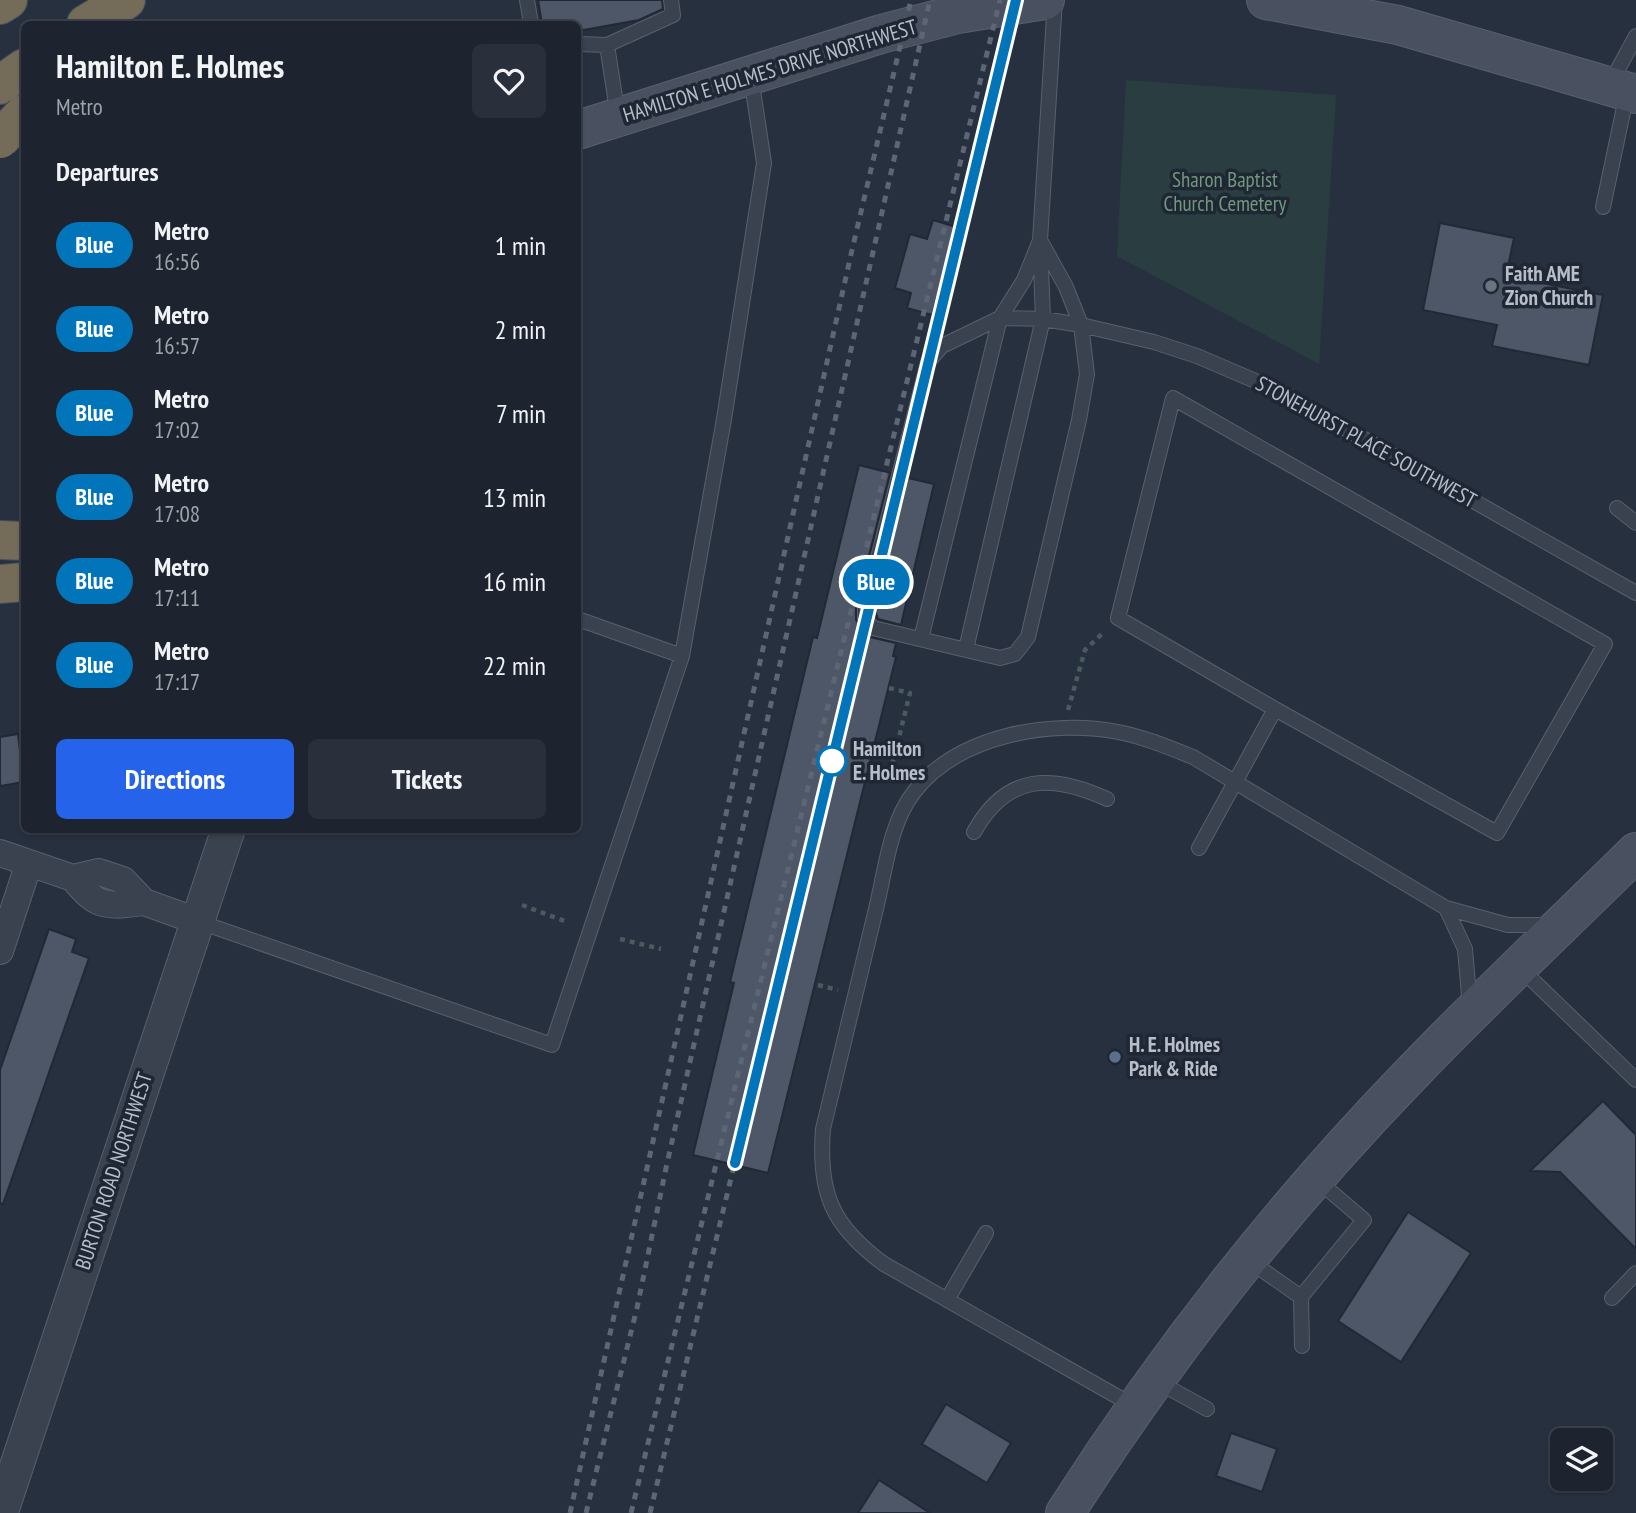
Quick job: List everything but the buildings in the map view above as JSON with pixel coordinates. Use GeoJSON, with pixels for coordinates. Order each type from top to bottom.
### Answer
{"type":"FeatureCollection","features":[{"type":"Feature","properties":{"kind":"highway"},"geometry":{"type":"LineString","coordinates":[[0,5],[8,0]]}},
{"type":"Feature","properties":{"kind":"highway"},"geometry":{"type":"LineString","coordinates":[[91,21],[126,0]]}},
{"type":"Feature","properties":{"kind":"highway"},"geometry":{"type":"LineString","coordinates":[[0,85],[21,70]]}},
{"type":"Feature","properties":{"kind":"highway"},"geometry":{"type":"LineString","coordinates":[[0,139],[21,117]]}},
{"type":"Feature","properties":{"kind":"highway"},"geometry":{"type":"LineString","coordinates":[[0,540],[21,541]]}},
{"type":"Feature","properties":{"kind":"highway"},"geometry":{"type":"LineString","coordinates":[[0,584],[21,582]]}},
{"type":"Feature","properties":{"kind":"main road","name":"HAMILTON E HOLMES DRIVE NORTHWEST"},"geometry":{"type":"LineString","coordinates":[[581,129],[881,34],[958,14],[1045,0]]}},
{"type":"Feature","properties":{"kind":"main road"},"geometry":{"type":"LineString","coordinates":[[1266,0],[1398,25],[1624,91]]}},
{"type":"Feature","properties":{"kind":"main road"},"geometry":{"type":"LineString","coordinates":[[0,117],[21,120]]}},
{"type":"Feature","properties":{"kind":"main road"},"geometry":{"type":"LineString","coordinates":[[1065,1513],[1145,1394],[1247,1259],[1316,1179],[1413,1071],[1636,852]]}},
{"type":"Feature","properties":{"kind":"street","name":"BURTON ROAD NORTHWEST"},"geometry":{"type":"LineString","coordinates":[[1,1513],[227,833]]}},
{"type":"Feature","properties":{"kind":"street"},"geometry":{"type":"LineString","coordinates":[[0,853],[73,878],[90,899],[112,906],[145,902],[197,921]]}},
{"type":"Feature","properties":{"kind":"street"},"geometry":{"type":"LineString","coordinates":[[0,951],[29,863]]}},
{"type":"Feature","properties":{"kind":"lane"},"geometry":{"type":"LineString","coordinates":[[527,0],[530,21]]}},
{"type":"Feature","properties":{"kind":"lane"},"geometry":{"type":"LineString","coordinates":[[581,44],[607,45],[673,15],[671,0]]}},
{"type":"Feature","properties":{"kind":"lane"},"geometry":{"type":"LineString","coordinates":[[966,649],[1043,319],[1040,240],[1055,0]]}},
{"type":"Feature","properties":{"kind":"lane"},"geometry":{"type":"LineString","coordinates":[[1603,207],[1636,36]]}},
{"type":"Feature","properties":{"kind":"lane"},"geometry":{"type":"LineString","coordinates":[[607,45],[618,118]]}},
{"type":"Feature","properties":{"kind":"lane"},"geometry":{"type":"LineString","coordinates":[[197,921],[552,1045],[682,656],[724,419],[764,163],[750,75]]}},
{"type":"Feature","properties":{"kind":"lane"},"geometry":{"type":"LineString","coordinates":[[921,639],[1000,318],[1024,280],[1040,240]]}},
{"type":"Feature","properties":{"kind":"lane"},"geometry":{"type":"LineString","coordinates":[[1000,318],[942,346],[928,362],[865,609],[866,619],[873,628],[1000,657],[1015,654],[1028,637],[1079,420],[1087,374],[1081,325],[1066,287],[1040,240]]}},
{"type":"Feature","properties":{"kind":"lane","name":"STONEHURST PLACE SOUTHWEST"},"geometry":{"type":"LineString","coordinates":[[1000,318],[1043,319],[1081,325],[1154,342],[1198,356],[1281,392],[1636,593]]}},
{"type":"Feature","properties":{"kind":"lane"},"geometry":{"type":"LineString","coordinates":[[1173,398],[1605,644],[1497,832],[1275,709],[1118,618],[1173,398]]}},
{"type":"Feature","properties":{"kind":"lane"},"geometry":{"type":"LineString","coordinates":[[1617,508],[1636,523]]}},
{"type":"Feature","properties":{"kind":"lane"},"geometry":{"type":"LineString","coordinates":[[581,620],[682,656]]}},
{"type":"Feature","properties":{"kind":"lane"},"geometry":{"type":"LineString","coordinates":[[1199,849],[1275,709]]}},
{"type":"Feature","properties":{"kind":"lane"},"geometry":{"type":"LineString","coordinates":[[1207,1409],[1145,1394],[947,1300],[860,1246],[839,1223],[827,1194],[820,1163],[823,1129],[893,842],[901,815],[913,793],[935,771],[965,751],[1004,737],[1063,728],[1117,732],[1156,741],[1235,781],[1446,908],[1508,925],[1563,925]]}},
{"type":"Feature","properties":{"kind":"lane"},"geometry":{"type":"LineString","coordinates":[[974,832],[981,819],[1023,784],[1064,782],[1107,799]]}},
{"type":"Feature","properties":{"kind":"lane"},"geometry":{"type":"LineString","coordinates":[[1446,908],[1465,949],[1471,1016]]}},
{"type":"Feature","properties":{"kind":"lane"},"geometry":{"type":"LineString","coordinates":[[1520,968],[1636,1080]]}},
{"type":"Feature","properties":{"kind":"lane"},"geometry":{"type":"LineString","coordinates":[[1302,1346],[1301,1297],[1364,1220],[1316,1179]]}},
{"type":"Feature","properties":{"kind":"lane"},"geometry":{"type":"LineString","coordinates":[[947,1300],[986,1233]]}},
{"type":"Feature","properties":{"kind":"lane"},"geometry":{"type":"LineString","coordinates":[[1247,1259],[1301,1297]]}},
{"type":"Feature","properties":{"kind":"lane"},"geometry":{"type":"LineString","coordinates":[[1612,1298],[1636,1273]]}},
{"type":"Feature","properties":{"kind":"path"},"geometry":{"type":"LineString","coordinates":[[1063,728],[1085,650],[1118,618]]}},
{"type":"Feature","properties":{"kind":"path"},"geometry":{"type":"LineString","coordinates":[[889,688],[911,693],[892,765],[913,793]]}},
{"type":"Feature","properties":{"kind":"path"},"geometry":{"type":"LineString","coordinates":[[783,865],[815,872]]}},
{"type":"Feature","properties":{"kind":"path"},"geometry":{"type":"LineString","coordinates":[[522,905],[567,922]]}},
{"type":"Feature","properties":{"kind":"path"},"geometry":{"type":"LineString","coordinates":[[620,939],[661,950]]}},
{"type":"Feature","properties":{"kind":"green space","name":"Sharon Baptist Church Cemetery"},"geometry":{"type":"Polygon","coordinates":[[[1126,80],[1336,95],[1319,364],[1117,256],[1126,80]]]}},
{"type":"Feature","properties":{"kind":"railway"},"geometry":{"type":"LineString","coordinates":[[570,1513],[852,250],[911,0]]}},
{"type":"Feature","properties":{"kind":"railway"},"geometry":{"type":"LineString","coordinates":[[586,1513],[637,1308],[666,1168],[930,0]]}},
{"type":"Feature","properties":{"kind":"railway"},"geometry":{"type":"LineString","coordinates":[[631,1513],[1000,0]]}},
{"type":"Feature","properties":{"kind":"railway"},"geometry":{"type":"LineString","coordinates":[[650,1513],[1016,0]]}},
{"type":"Feature","properties":{"kind":"metro line","name":"Blue"},"geometry":{"type":"LineString","coordinates":[[735,1163],[1016,0]]}},
{"type":"Feature","properties":{"kind":"place","name":"Faith AME Zion Church"},"geometry":{"type":"Point","coordinates":[1491,286]}},
{"type":"Feature","properties":{"kind":"place","name":"Hamilton E. Holmes"},"geometry":{"type":"Point","coordinates":[832,761]}},
{"type":"Feature","properties":{"kind":"place","name":"H. E. Holmes Park & Ride"},"geometry":{"type":"Point","coordinates":[1115,1057]}}]}
